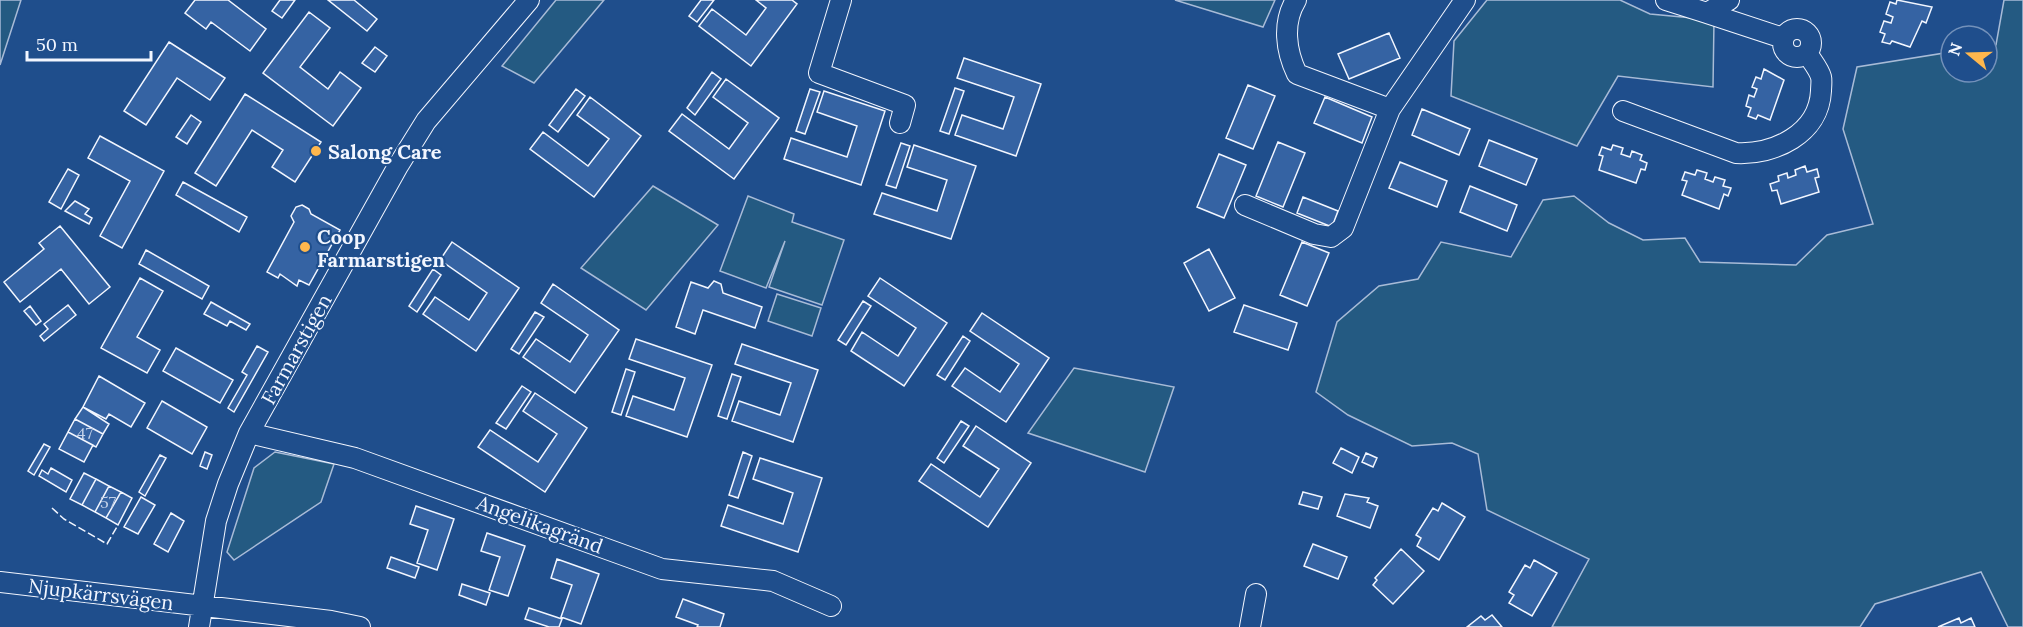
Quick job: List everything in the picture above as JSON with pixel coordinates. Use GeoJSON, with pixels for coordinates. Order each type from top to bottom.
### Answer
{"type":"FeatureCollection","features":[{"type":"Feature","properties":{"kind":"street","name":"Farmarstigen"},"geometry":{"type":"LineString","coordinates":[[201,606],[216,521],[249,433],[420,130],[462,77],[529,0]]}},
{"type":"Feature","properties":{"kind":"street"},"geometry":{"type":"LineString","coordinates":[[841,0],[819,73],[904,105],[900,123]]}},
{"type":"Feature","properties":{"kind":"street"},"geometry":{"type":"LineString","coordinates":[[1296,0],[1291,10],[1287,43],[1297,74],[1390,109]]}},
{"type":"Feature","properties":{"kind":"street"},"geometry":{"type":"LineString","coordinates":[[1245,205],[1314,234],[1331,237],[1343,228],[1390,109],[1465,0]]}},
{"type":"Feature","properties":{"kind":"street"},"geometry":{"type":"LineString","coordinates":[[1623,111],[1736,153],[1767,150],[1805,130],[1814,120],[1821,99],[1821,78],[1807,53],[1800,57],[1788,54],[1784,49],[1783,38],[1666,0]]}},
{"type":"Feature","properties":{"kind":"street"},"geometry":{"type":"LineString","coordinates":[[1707,13],[1729,0]]}},
{"type":"Feature","properties":{"kind":"street","name":"Angelikagränd"},"geometry":{"type":"LineString","coordinates":[[249,433],[355,458],[662,569],[773,581],[831,606]]}},
{"type":"Feature","properties":{"kind":"street","name":"Njupkärrsvägen"},"geometry":{"type":"LineString","coordinates":[[0,582],[331,621],[360,627]]}},
{"type":"Feature","properties":{"kind":"street"},"geometry":{"type":"LineString","coordinates":[[1250,627],[1256,594]]}},
{"type":"Feature","properties":{"kind":"street","name":"Njupkärrsvägen"},"geometry":{"type":"LineString","coordinates":[[199,627],[201,606]]}},
{"type":"Feature","properties":{"kind":"shaded area"},"geometry":{"type":"Polygon","coordinates":[[[0,0],[21,0],[0,65],[0,0]]]}},
{"type":"Feature","properties":{"kind":"shaded area"},"geometry":{"type":"Polygon","coordinates":[[[556,0],[604,0],[534,83],[502,66],[556,0]]]}},
{"type":"Feature","properties":{"kind":"shaded area"},"geometry":{"type":"Polygon","coordinates":[[[1175,0],[1275,0],[1263,27],[1175,0]]]}},
{"type":"Feature","properties":{"kind":"shaded area"},"geometry":{"type":"Polygon","coordinates":[[[1487,0],[1620,0],[1650,14],[1714,20],[1713,87],[1618,76],[1577,146],[1451,96],[1454,41],[1487,0]]]}},
{"type":"Feature","properties":{"kind":"shaded area"},"geometry":{"type":"Polygon","coordinates":[[[2004,0],[2023,0],[2023,627],[2008,627],[1981,572],[1875,604],[1860,627],[1552,627],[1589,559],[1487,510],[1478,454],[1452,443],[1412,446],[1348,415],[1316,392],[1337,322],[1379,286],[1418,279],[1441,242],[1511,257],[1543,200],[1574,196],[1609,223],[1643,240],[1685,238],[1700,262],[1796,265],[1827,235],[1873,224],[1843,129],[1857,67],[1939,54],[1939,84],[1999,84],[1999,28],[2004,0]]]}},
{"type":"Feature","properties":{"kind":"shaded area"},"geometry":{"type":"Polygon","coordinates":[[[653,186],[718,225],[646,310],[581,268],[653,186]]]}},
{"type":"Feature","properties":{"kind":"shaded area"},"geometry":{"type":"Polygon","coordinates":[[[748,196],[794,214],[792,222],[844,240],[822,305],[769,287],[785,241],[766,288],[720,271],[748,196]]]}},
{"type":"Feature","properties":{"kind":"shaded area"},"geometry":{"type":"Polygon","coordinates":[[[777,294],[821,308],[812,336],[768,321],[777,294]]]}},
{"type":"Feature","properties":{"kind":"shaded area"},"geometry":{"type":"Polygon","coordinates":[[[1074,368],[1174,387],[1145,472],[1028,433],[1074,368]]]}},
{"type":"Feature","properties":{"kind":"shaded area"},"geometry":{"type":"Polygon","coordinates":[[[275,452],[334,464],[321,502],[234,560],[227,552],[254,468],[275,452]]]}},
{"type":"Feature","properties":{"kind":"building"},"geometry":{"type":"Polygon","coordinates":[[[195,0],[228,0],[266,29],[250,51],[211,22],[206,29],[185,13],[195,0]]]}},
{"type":"Feature","properties":{"kind":"building"},"geometry":{"type":"Polygon","coordinates":[[[280,0],[295,0],[282,18],[272,11],[280,0]]]}},
{"type":"Feature","properties":{"kind":"building"},"geometry":{"type":"Polygon","coordinates":[[[328,0],[354,0],[377,19],[367,31],[328,0]]]}},
{"type":"Feature","properties":{"kind":"building"},"geometry":{"type":"Polygon","coordinates":[[[701,0],[714,0],[697,22],[689,16],[701,0]]]}},
{"type":"Feature","properties":{"kind":"building"},"geometry":{"type":"Polygon","coordinates":[[[756,0],[792,0],[797,4],[751,66],[699,26],[712,9],[746,35],[766,8],[756,0]]]}},
{"type":"Feature","properties":{"kind":"building"},"geometry":{"type":"Polygon","coordinates":[[[1897,0],[1932,7],[1926,23],[1922,21],[1910,47],[1892,41],[1890,44],[1882,42],[1885,34],[1880,32],[1884,21],[1891,23],[1893,17],[1886,14],[1890,2],[1896,4],[1897,0]]]}},
{"type":"Feature","properties":{"kind":"building"},"geometry":{"type":"Polygon","coordinates":[[[309,12],[330,28],[300,67],[328,89],[340,72],[361,88],[333,126],[263,73],[309,12]]]}},
{"type":"Feature","properties":{"kind":"building"},"geometry":{"type":"Polygon","coordinates":[[[1389,33],[1400,58],[1349,79],[1338,54],[1389,33]]]}},
{"type":"Feature","properties":{"kind":"building"},"geometry":{"type":"Polygon","coordinates":[[[169,42],[225,78],[210,100],[177,78],[146,125],[124,111],[169,42]]]}},
{"type":"Feature","properties":{"kind":"building"},"geometry":{"type":"Polygon","coordinates":[[[375,47],[387,56],[375,72],[362,63],[375,47]]]}},
{"type":"Feature","properties":{"kind":"building"},"geometry":{"type":"Polygon","coordinates":[[[964,58],[1041,84],[1016,156],[955,135],[962,115],[1003,129],[1014,97],[957,78],[964,58]]]}},
{"type":"Feature","properties":{"kind":"building"},"geometry":{"type":"Polygon","coordinates":[[[1764,69],[1784,80],[1770,120],[1758,115],[1756,119],[1748,116],[1751,108],[1746,106],[1749,95],[1754,97],[1757,89],[1752,87],[1756,77],[1761,79],[1764,69]]]}},
{"type":"Feature","properties":{"kind":"building"},"geometry":{"type":"Polygon","coordinates":[[[712,72],[721,79],[695,115],[687,108],[712,72]]]}},
{"type":"Feature","properties":{"kind":"building"},"geometry":{"type":"Polygon","coordinates":[[[726,79],[779,118],[734,179],[669,131],[682,114],[729,149],[748,123],[713,97],[726,79]]]}},
{"type":"Feature","properties":{"kind":"building"},"geometry":{"type":"Polygon","coordinates":[[[1248,85],[1275,96],[1253,149],[1226,138],[1248,85]]]}},
{"type":"Feature","properties":{"kind":"building"},"geometry":{"type":"Polygon","coordinates":[[[955,88],[964,91],[949,134],[940,131],[955,88]]]}},
{"type":"Feature","properties":{"kind":"building"},"geometry":{"type":"Polygon","coordinates":[[[576,89],[585,96],[558,132],[549,125],[576,89]]]}},
{"type":"Feature","properties":{"kind":"building"},"geometry":{"type":"Polygon","coordinates":[[[810,89],[820,92],[805,134],[796,131],[810,89]]]}},
{"type":"Feature","properties":{"kind":"building"},"geometry":{"type":"Polygon","coordinates":[[[824,91],[885,111],[861,185],[784,159],[791,138],[847,157],[857,126],[817,112],[824,91]]]}},
{"type":"Feature","properties":{"kind":"building"},"geometry":{"type":"Polygon","coordinates":[[[245,94],[321,142],[295,182],[272,167],[283,150],[252,130],[216,186],[195,173],[245,94]]]}},
{"type":"Feature","properties":{"kind":"building"},"geometry":{"type":"Polygon","coordinates":[[[590,97],[641,136],[594,197],[530,149],[543,132],[588,166],[609,139],[577,115],[590,97]]]}},
{"type":"Feature","properties":{"kind":"building"},"geometry":{"type":"Polygon","coordinates":[[[1325,97],[1372,117],[1362,143],[1314,123],[1325,97]]]}},
{"type":"Feature","properties":{"kind":"building"},"geometry":{"type":"Polygon","coordinates":[[[1422,109],[1470,129],[1459,155],[1412,135],[1422,109]]]}},
{"type":"Feature","properties":{"kind":"building"},"geometry":{"type":"Polygon","coordinates":[[[191,115],[201,122],[187,144],[176,137],[191,115]]]}},
{"type":"Feature","properties":{"kind":"building"},"geometry":{"type":"Polygon","coordinates":[[[100,136],[164,171],[122,248],[100,236],[130,181],[88,158],[100,136]]]}},
{"type":"Feature","properties":{"kind":"building"},"geometry":{"type":"Polygon","coordinates":[[[1489,140],[1537,159],[1526,185],[1479,166],[1489,140]]]}},
{"type":"Feature","properties":{"kind":"building"},"geometry":{"type":"Polygon","coordinates":[[[1278,142],[1305,153],[1283,207],[1256,196],[1278,142]]]}},
{"type":"Feature","properties":{"kind":"building"},"geometry":{"type":"Polygon","coordinates":[[[901,143],[910,146],[896,188],[886,185],[901,143]]]}},
{"type":"Feature","properties":{"kind":"building"},"geometry":{"type":"Polygon","coordinates":[[[914,145],[976,166],[951,239],[874,214],[882,193],[937,211],[947,180],[907,167],[914,145]]]}},
{"type":"Feature","properties":{"kind":"building"},"geometry":{"type":"Polygon","coordinates":[[[1613,145],[1623,148],[1621,154],[1630,157],[1632,151],[1642,155],[1640,160],[1647,163],[1645,170],[1641,169],[1636,183],[1599,170],[1603,156],[1599,155],[1602,147],[1611,150],[1613,145]]]}},
{"type":"Feature","properties":{"kind":"building"},"geometry":{"type":"Polygon","coordinates":[[[1219,154],[1246,165],[1224,218],[1197,207],[1219,154]]]}},
{"type":"Feature","properties":{"kind":"building"},"geometry":{"type":"Polygon","coordinates":[[[1400,162],[1447,181],[1437,207],[1389,188],[1400,162]]]}},
{"type":"Feature","properties":{"kind":"building"},"geometry":{"type":"Polygon","coordinates":[[[1805,166],[1807,172],[1817,169],[1819,177],[1815,178],[1819,192],[1781,204],[1777,190],[1772,191],[1770,184],[1779,181],[1778,176],[1787,173],[1788,178],[1796,175],[1795,170],[1805,166]]]}},
{"type":"Feature","properties":{"kind":"building"},"geometry":{"type":"Polygon","coordinates":[[[68,169],[79,175],[61,209],[49,202],[68,169]]]}},
{"type":"Feature","properties":{"kind":"building"},"geometry":{"type":"Polygon","coordinates":[[[1697,170],[1707,173],[1705,179],[1713,182],[1715,177],[1725,180],[1723,186],[1731,188],[1728,196],[1724,194],[1719,209],[1682,195],[1687,181],[1682,180],[1685,172],[1695,175],[1697,170]]]}},
{"type":"Feature","properties":{"kind":"building"},"geometry":{"type":"Polygon","coordinates":[[[183,182],[247,217],[239,232],[176,195],[183,182]]]}},
{"type":"Feature","properties":{"kind":"building"},"geometry":{"type":"Polygon","coordinates":[[[1470,186],[1517,205],[1507,231],[1460,212],[1470,186]]]}},
{"type":"Feature","properties":{"kind":"building"},"geometry":{"type":"Polygon","coordinates":[[[1303,197],[1338,211],[1332,227],[1297,213],[1303,197]]]}},
{"type":"Feature","properties":{"kind":"building"},"geometry":{"type":"Polygon","coordinates":[[[75,201],[89,209],[85,214],[92,218],[89,224],[65,211],[75,201]]]}},
{"type":"Feature","properties":{"kind":"building","name":"Coop Farmarstigen"},"geometry":{"type":"Polygon","coordinates":[[[302,205],[309,209],[311,214],[340,230],[309,285],[299,280],[297,286],[280,274],[278,278],[267,272],[294,222],[291,216],[296,207],[302,205]]]}},
{"type":"Feature","properties":{"kind":"building"},"geometry":{"type":"Polygon","coordinates":[[[60,226],[110,287],[89,304],[61,269],[20,302],[4,282],[44,249],[39,243],[60,226]]]}},
{"type":"Feature","properties":{"kind":"building"},"geometry":{"type":"Polygon","coordinates":[[[452,242],[519,288],[476,351],[423,314],[435,297],[469,320],[487,293],[440,260],[452,242]]]}},
{"type":"Feature","properties":{"kind":"building"},"geometry":{"type":"Polygon","coordinates":[[[1302,242],[1329,253],[1307,306],[1280,295],[1302,242]]]}},
{"type":"Feature","properties":{"kind":"building"},"geometry":{"type":"Polygon","coordinates":[[[1209,249],[1235,298],[1209,311],[1184,263],[1209,249]]]}},
{"type":"Feature","properties":{"kind":"building"},"geometry":{"type":"Polygon","coordinates":[[[146,250],[209,286],[202,299],[139,264],[146,250]]]}},
{"type":"Feature","properties":{"kind":"building"},"geometry":{"type":"Polygon","coordinates":[[[433,269],[441,275],[417,312],[409,306],[433,269]]]}},
{"type":"Feature","properties":{"kind":"building"},"geometry":{"type":"Polygon","coordinates":[[[140,278],[163,291],[137,337],[160,350],[147,373],[101,348],[140,278]]]}},
{"type":"Feature","properties":{"kind":"building"},"geometry":{"type":"Polygon","coordinates":[[[880,278],[947,323],[904,386],[851,351],[862,332],[898,356],[916,328],[868,296],[880,278]]]}},
{"type":"Feature","properties":{"kind":"building"},"geometry":{"type":"Polygon","coordinates":[[[714,281],[721,284],[723,293],[762,307],[755,328],[703,310],[695,334],[676,327],[691,282],[708,288],[714,281]]]}},
{"type":"Feature","properties":{"kind":"building"},"geometry":{"type":"Polygon","coordinates":[[[553,284],[619,330],[575,393],[523,357],[536,339],[570,362],[588,335],[541,303],[553,284]]]}},
{"type":"Feature","properties":{"kind":"building"},"geometry":{"type":"Polygon","coordinates":[[[863,301],[871,306],[846,345],[838,340],[863,301]]]}},
{"type":"Feature","properties":{"kind":"building"},"geometry":{"type":"Polygon","coordinates":[[[211,302],[250,324],[246,330],[230,321],[227,326],[204,314],[211,302]]]}},
{"type":"Feature","properties":{"kind":"building"},"geometry":{"type":"Polygon","coordinates":[[[68,305],[76,315],[44,341],[40,336],[48,329],[44,324],[68,305]]]}},
{"type":"Feature","properties":{"kind":"building"},"geometry":{"type":"Polygon","coordinates":[[[1244,305],[1297,323],[1288,350],[1234,332],[1244,305]]]}},
{"type":"Feature","properties":{"kind":"building"},"geometry":{"type":"Polygon","coordinates":[[[30,306],[41,321],[36,325],[24,311],[30,306]]]}},
{"type":"Feature","properties":{"kind":"building"},"geometry":{"type":"Polygon","coordinates":[[[535,312],[544,317],[519,354],[511,349],[535,312]]]}},
{"type":"Feature","properties":{"kind":"building"},"geometry":{"type":"Polygon","coordinates":[[[982,313],[1049,358],[1006,422],[952,386],[965,368],[1000,392],[1019,364],[970,331],[982,313]]]}},
{"type":"Feature","properties":{"kind":"building"},"geometry":{"type":"Polygon","coordinates":[[[963,336],[970,341],[945,380],[937,375],[963,336]]]}},
{"type":"Feature","properties":{"kind":"building"},"geometry":{"type":"Polygon","coordinates":[[[636,339],[712,365],[687,437],[626,416],[633,396],[674,410],[685,378],[629,359],[636,339]]]}},
{"type":"Feature","properties":{"kind":"building"},"geometry":{"type":"Polygon","coordinates":[[[742,344],[818,370],[793,442],[732,421],[739,401],[780,415],[791,383],[735,364],[742,344]]]}},
{"type":"Feature","properties":{"kind":"building"},"geometry":{"type":"Polygon","coordinates":[[[257,346],[268,352],[234,412],[228,408],[247,375],[242,372],[257,346]]]}},
{"type":"Feature","properties":{"kind":"building"},"geometry":{"type":"Polygon","coordinates":[[[176,348],[233,380],[220,403],[163,371],[176,348]]]}},
{"type":"Feature","properties":{"kind":"building"},"geometry":{"type":"Polygon","coordinates":[[[626,369],[635,372],[621,415],[612,412],[626,369]]]}},
{"type":"Feature","properties":{"kind":"building"},"geometry":{"type":"Polygon","coordinates":[[[732,374],[741,377],[727,419],[718,416],[732,374]]]}},
{"type":"Feature","properties":{"kind":"building"},"geometry":{"type":"Polygon","coordinates":[[[99,376],[145,403],[131,427],[109,414],[106,419],[83,407],[99,376]]]}},
{"type":"Feature","properties":{"kind":"building"},"geometry":{"type":"Polygon","coordinates":[[[522,386],[531,392],[506,429],[496,423],[522,386]]]}},
{"type":"Feature","properties":{"kind":"building"},"geometry":{"type":"Polygon","coordinates":[[[535,393],[587,428],[545,492],[478,447],[490,430],[538,462],[557,434],[523,411],[535,393]]]}},
{"type":"Feature","properties":{"kind":"building"},"geometry":{"type":"Polygon","coordinates":[[[162,401],[207,427],[192,454],[147,428],[162,401]]]}},
{"type":"Feature","properties":{"kind":"building"},"geometry":{"type":"Polygon","coordinates":[[[83,407],[109,424],[103,434],[75,419],[83,407]]]}},
{"type":"Feature","properties":{"kind":"building"},"geometry":{"type":"Polygon","coordinates":[[[75,419],[103,434],[96,447],[68,432],[75,419]]]}},
{"type":"Feature","properties":{"kind":"building"},"geometry":{"type":"Polygon","coordinates":[[[961,421],[969,426],[944,463],[937,458],[961,421]]]}},
{"type":"Feature","properties":{"kind":"building"},"geometry":{"type":"Polygon","coordinates":[[[976,426],[1031,463],[988,527],[919,481],[931,464],[980,497],[999,469],[963,446],[976,426]]]}},
{"type":"Feature","properties":{"kind":"building"},"geometry":{"type":"Polygon","coordinates":[[[68,432],[93,445],[84,462],[59,449],[68,432]]]}},
{"type":"Feature","properties":{"kind":"building"},"geometry":{"type":"Polygon","coordinates":[[[44,444],[50,447],[34,475],[28,471],[44,444]]]}},
{"type":"Feature","properties":{"kind":"building"},"geometry":{"type":"Polygon","coordinates":[[[1341,448],[1359,457],[1352,473],[1333,463],[1341,448]]]}},
{"type":"Feature","properties":{"kind":"building"},"geometry":{"type":"Polygon","coordinates":[[[205,452],[212,455],[207,469],[200,466],[205,452]]]}},
{"type":"Feature","properties":{"kind":"building"},"geometry":{"type":"Polygon","coordinates":[[[743,452],[752,456],[738,498],[729,495],[743,452]]]}},
{"type":"Feature","properties":{"kind":"building"},"geometry":{"type":"Polygon","coordinates":[[[1366,453],[1377,458],[1373,467],[1362,462],[1366,453]]]}},
{"type":"Feature","properties":{"kind":"building"},"geometry":{"type":"Polygon","coordinates":[[[160,455],[166,458],[145,496],[139,492],[160,455]]]}},
{"type":"Feature","properties":{"kind":"building"},"geometry":{"type":"Polygon","coordinates":[[[760,458],[822,478],[798,552],[721,526],[728,505],[783,524],[793,493],[753,479],[760,458]]]}},
{"type":"Feature","properties":{"kind":"building"},"geometry":{"type":"Polygon","coordinates":[[[51,468],[72,480],[66,492],[39,476],[42,470],[48,474],[51,468]]]}},
{"type":"Feature","properties":{"kind":"building"},"geometry":{"type":"Polygon","coordinates":[[[84,473],[96,479],[82,505],[70,499],[84,473]]]}},
{"type":"Feature","properties":{"kind":"building"},"geometry":{"type":"Polygon","coordinates":[[[96,479],[109,486],[95,512],[82,505],[96,479]]]}},
{"type":"Feature","properties":{"kind":"building"},"geometry":{"type":"Polygon","coordinates":[[[109,486],[121,492],[106,518],[95,512],[109,486]]]}},
{"type":"Feature","properties":{"kind":"building"},"geometry":{"type":"Polygon","coordinates":[[[121,492],[132,498],[118,525],[106,518],[121,492]]]}},
{"type":"Feature","properties":{"kind":"building"},"geometry":{"type":"Polygon","coordinates":[[[1303,492],[1322,497],[1318,509],[1299,504],[1303,492]]]}},
{"type":"Feature","properties":{"kind":"building"},"geometry":{"type":"Polygon","coordinates":[[[1345,494],[1369,498],[1367,502],[1378,506],[1370,528],[1337,516],[1345,494]]]}},
{"type":"Feature","properties":{"kind":"building"},"geometry":{"type":"Polygon","coordinates":[[[141,497],[155,505],[138,534],[124,527],[141,497]]]}},
{"type":"Feature","properties":{"kind":"building"},"geometry":{"type":"Polygon","coordinates":[[[1442,503],[1465,517],[1439,560],[1417,546],[1421,538],[1416,535],[1433,508],[1438,511],[1442,503]]]}},
{"type":"Feature","properties":{"kind":"building"},"geometry":{"type":"Polygon","coordinates":[[[416,506],[454,519],[437,570],[417,563],[428,530],[410,524],[416,506]]]}},
{"type":"Feature","properties":{"kind":"building"},"geometry":{"type":"Polygon","coordinates":[[[171,513],[184,521],[168,552],[154,544],[171,513]]]}},
{"type":"Feature","properties":{"kind":"building"},"geometry":{"type":"Polygon","coordinates":[[[487,533],[525,546],[508,596],[489,590],[500,557],[481,551],[487,533]]]}},
{"type":"Feature","properties":{"kind":"building"},"geometry":{"type":"Polygon","coordinates":[[[1313,544],[1347,557],[1338,579],[1304,566],[1313,544]]]}},
{"type":"Feature","properties":{"kind":"building"},"geometry":{"type":"Polygon","coordinates":[[[1401,549],[1424,571],[1393,604],[1373,585],[1377,580],[1375,578],[1401,549]]]}},
{"type":"Feature","properties":{"kind":"building"},"geometry":{"type":"Polygon","coordinates":[[[391,557],[419,567],[415,578],[387,568],[391,557]]]}},
{"type":"Feature","properties":{"kind":"building"},"geometry":{"type":"Polygon","coordinates":[[[557,559],[599,574],[581,624],[561,617],[572,585],[551,578],[557,559]]]}},
{"type":"Feature","properties":{"kind":"building"},"geometry":{"type":"Polygon","coordinates":[[[1534,560],[1557,573],[1532,616],[1509,603],[1514,595],[1509,592],[1525,565],[1530,568],[1534,560]]]}},
{"type":"Feature","properties":{"kind":"building"},"geometry":{"type":"Polygon","coordinates":[[[462,584],[490,593],[486,605],[459,595],[462,584]]]}},
{"type":"Feature","properties":{"kind":"building"},"geometry":{"type":"Polygon","coordinates":[[[683,599],[724,614],[720,627],[697,627],[698,625],[676,617],[683,599]]]}},
{"type":"Feature","properties":{"kind":"building"},"geometry":{"type":"Polygon","coordinates":[[[529,608],[562,619],[559,627],[549,627],[525,619],[529,608]]]}},
{"type":"Feature","properties":{"kind":"building"},"geometry":{"type":"Polygon","coordinates":[[[1492,615],[1502,627],[1467,627],[1481,616],[1485,620],[1492,615]]]}},
{"type":"Feature","properties":{"kind":"building"},"geometry":{"type":"Polygon","coordinates":[[[1959,618],[1961,623],[1971,618],[1975,627],[1938,627],[1959,618]]]}},
{"type":"Feature","properties":{"kind":"fence"},"geometry":{"type":"LineString","coordinates":[[52,508],[64,519],[107,544],[118,525]]}},
{"type":"Feature","properties":{"kind":"place","name":"Salong Care"},"geometry":{"type":"Point","coordinates":[316,151]}},
{"type":"Feature","properties":{"kind":"place","name":"Coop Farmarstigen"},"geometry":{"type":"Point","coordinates":[305,247]}}]}
